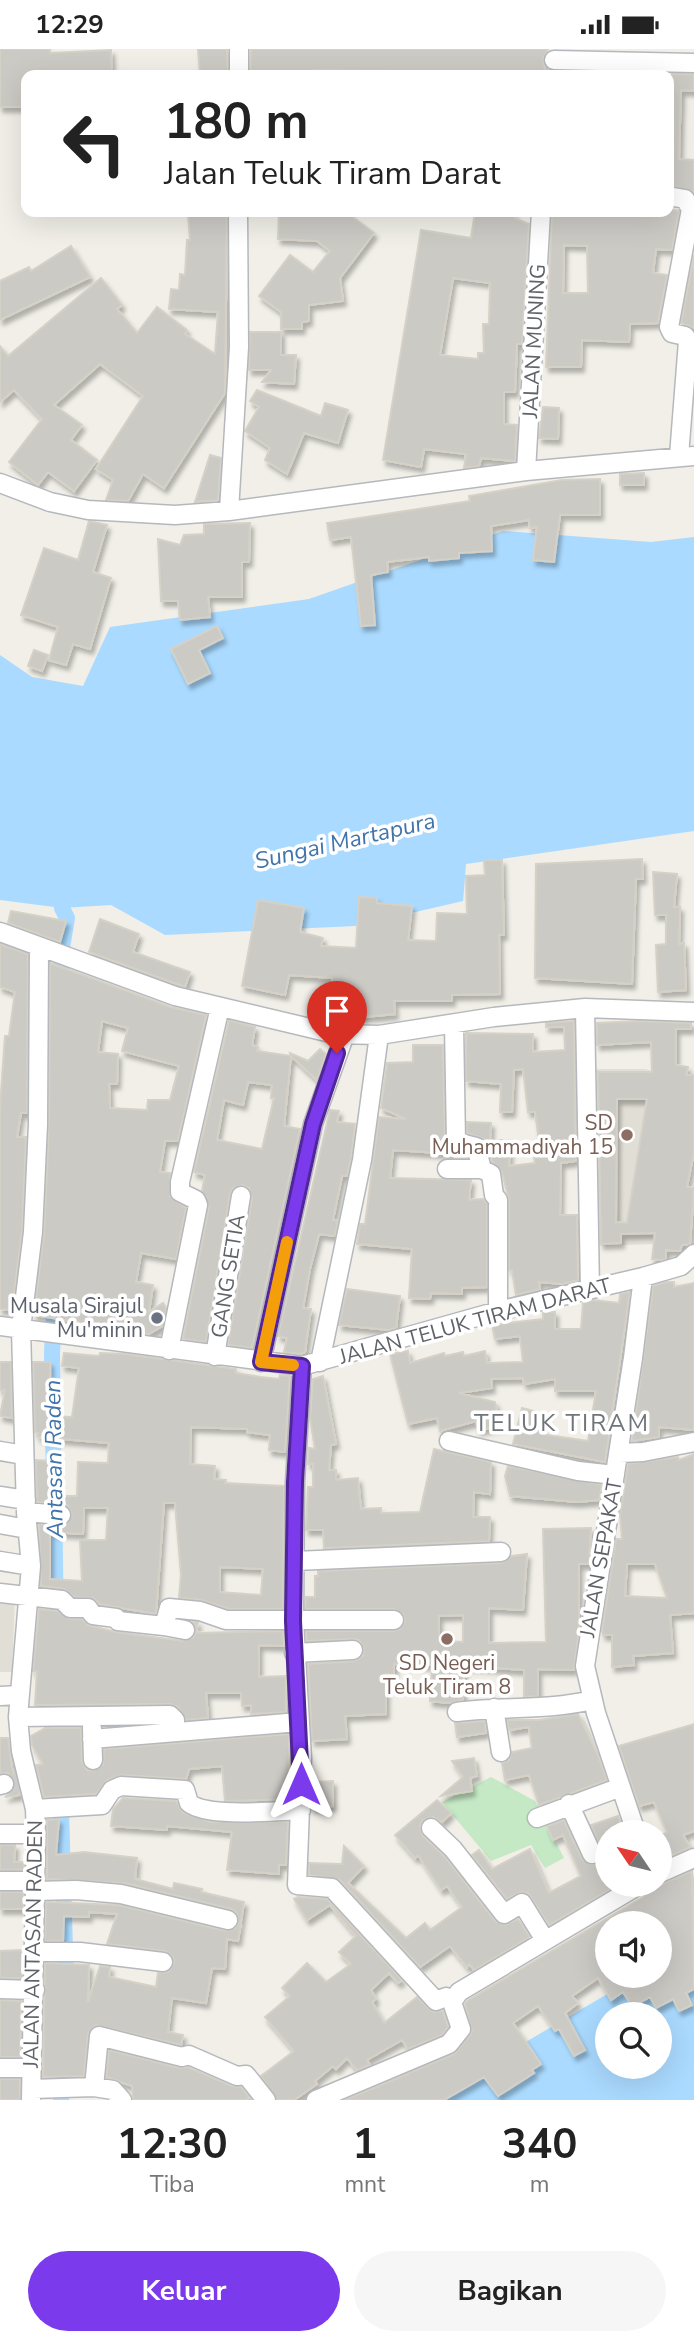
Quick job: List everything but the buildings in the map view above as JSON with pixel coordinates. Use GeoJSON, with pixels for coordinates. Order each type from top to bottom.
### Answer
{"type":"FeatureCollection","features":[{"type":"Feature","properties":{"kind":"street"},"geometry":{"type":"LineString","coordinates":[[239,49],[239,70]]}},
{"type":"Feature","properties":{"kind":"street"},"geometry":{"type":"LineString","coordinates":[[554,61],[694,64]]}},
{"type":"Feature","properties":{"kind":"street"},"geometry":{"type":"LineString","coordinates":[[0,483],[50,502],[88,510],[175,515],[229,511],[526,471],[687,456],[688,341],[685,337],[672,333],[669,327],[691,209],[685,199],[674,197]]}},
{"type":"Feature","properties":{"kind":"street"},"geometry":{"type":"LineString","coordinates":[[229,511],[239,347],[238,217]]}},
{"type":"Feature","properties":{"kind":"street","name":"JALAN MUNING"},"geometry":{"type":"LineString","coordinates":[[526,471],[541,217]]}},
{"type":"Feature","properties":{"kind":"street"},"geometry":{"type":"LineString","coordinates":[[0,932],[83,964],[220,1007],[345,1034],[379,1035],[585,1008],[694,1012]]}},
{"type":"Feature","properties":{"kind":"street","name":"JALAN ANTASAN RADEN"},"geometry":{"type":"LineString","coordinates":[[33,2092],[37,1809],[25,1783],[19,1695],[31,1566],[20,1329],[33,1232],[44,950]]}},
{"type":"Feature","properties":{"kind":"street"},"geometry":{"type":"LineString","coordinates":[[169,1350],[198,1205],[196,1200],[180,1192],[180,1182],[220,1007]]}},
{"type":"Feature","properties":{"kind":"street"},"geometry":{"type":"LineString","coordinates":[[585,1008],[590,1289]]}},
{"type":"Feature","properties":{"kind":"street"},"geometry":{"type":"LineString","coordinates":[[454,1024],[456,1142],[476,1147],[482,1169]]}},
{"type":"Feature","properties":{"kind":"street"},"geometry":{"type":"LineString","coordinates":[[261,1362],[313,1124],[345,1034]]}},
{"type":"Feature","properties":{"kind":"street"},"geometry":{"type":"LineString","coordinates":[[320,1362],[362,1160],[379,1035]]}},
{"type":"Feature","properties":{"kind":"street"},"geometry":{"type":"LineString","coordinates":[[447,1169],[482,1169],[491,1174],[494,1195],[498,1200],[498,1311]]}},
{"type":"Feature","properties":{"kind":"street","name":"GANG SETIA"},"geometry":{"type":"LineString","coordinates":[[215,1356],[241,1196]]}},
{"type":"Feature","properties":{"kind":"street","name":"JALAN TELUK TIRAM DARAT"},"geometry":{"type":"LineString","coordinates":[[0,1326],[302,1366],[498,1311],[643,1277],[681,1266],[694,1254]]}},
{"type":"Feature","properties":{"kind":"street","name":"JALAN SEPAKAT"},"geometry":{"type":"LineString","coordinates":[[632,1820],[592,1700],[585,1666],[619,1453],[643,1277]]}},
{"type":"Feature","properties":{"kind":"street"},"geometry":{"type":"LineString","coordinates":[[302,1366],[295,1482],[293,1621],[301,1810],[298,1885],[332,1888],[436,2001],[446,1997],[452,2000],[462,2025],[455,2039],[316,2100]]}},
{"type":"Feature","properties":{"kind":"street"},"geometry":{"type":"LineString","coordinates":[[449,1441],[578,1471],[615,1475]]}},
{"type":"Feature","properties":{"kind":"street"},"geometry":{"type":"LineString","coordinates":[[619,1453],[643,1453],[694,1441]]}},
{"type":"Feature","properties":{"kind":"street"},"geometry":{"type":"LineString","coordinates":[[0,1451],[24,1455]]}},
{"type":"Feature","properties":{"kind":"street"},"geometry":{"type":"LineString","coordinates":[[0,1496],[28,1513]]}},
{"type":"Feature","properties":{"kind":"street"},"geometry":{"type":"LineString","coordinates":[[0,1524],[28,1513],[59,1515]]}},
{"type":"Feature","properties":{"kind":"street"},"geometry":{"type":"LineString","coordinates":[[295,1561],[501,1552]]}},
{"type":"Feature","properties":{"kind":"street"},"geometry":{"type":"LineString","coordinates":[[0,1560],[31,1566]]}},
{"type":"Feature","properties":{"kind":"street"},"geometry":{"type":"LineString","coordinates":[[0,1593],[62,1600],[71,1608],[88,1608],[93,1615],[116,1618],[118,1622],[185,1630]]}},
{"type":"Feature","properties":{"kind":"street"},"geometry":{"type":"LineString","coordinates":[[164,1626],[169,1608],[201,1611],[226,1620],[394,1620]]}},
{"type":"Feature","properties":{"kind":"street"},"geometry":{"type":"LineString","coordinates":[[294,1653],[353,1650]]}},
{"type":"Feature","properties":{"kind":"street"},"geometry":{"type":"LineString","coordinates":[[0,1696],[19,1695]]}},
{"type":"Feature","properties":{"kind":"street"},"geometry":{"type":"LineString","coordinates":[[457,1712],[494,1708],[544,1709],[592,1700]]}},
{"type":"Feature","properties":{"kind":"street"},"geometry":{"type":"LineString","coordinates":[[494,1708],[501,1752]]}},
{"type":"Feature","properties":{"kind":"street"},"geometry":{"type":"LineString","coordinates":[[21,1717],[172,1715],[175,1732]]}},
{"type":"Feature","properties":{"kind":"street"},"geometry":{"type":"LineString","coordinates":[[91,1717],[93,1760]]}},
{"type":"Feature","properties":{"kind":"street"},"geometry":{"type":"LineString","coordinates":[[92,1739],[299,1722]]}},
{"type":"Feature","properties":{"kind":"street"},"geometry":{"type":"LineString","coordinates":[[37,1809],[102,1805],[112,1790],[121,1786],[185,1790],[191,1805],[199,1808],[249,1812],[301,1810]]}},
{"type":"Feature","properties":{"kind":"street"},"geometry":{"type":"LineString","coordinates":[[537,1818],[621,1787]]}},
{"type":"Feature","properties":{"kind":"street"},"geometry":{"type":"LineString","coordinates":[[569,1804],[592,1854]]}},
{"type":"Feature","properties":{"kind":"street"},"geometry":{"type":"LineString","coordinates":[[431,1828],[453,1849],[504,1914],[522,1903],[545,1940]]}},
{"type":"Feature","properties":{"kind":"street"},"geometry":{"type":"LineString","coordinates":[[0,1835],[36,1834]]}},
{"type":"Feature","properties":{"kind":"street"},"geometry":{"type":"LineString","coordinates":[[672,1868],[694,1858]]}},
{"type":"Feature","properties":{"kind":"street"},"geometry":{"type":"LineString","coordinates":[[0,1881],[37,1888],[121,1894],[228,1920]]}},
{"type":"Feature","properties":{"kind":"street"},"geometry":{"type":"LineString","coordinates":[[452,2000],[459,1992],[618,1897]]}},
{"type":"Feature","properties":{"kind":"street"},"geometry":{"type":"LineString","coordinates":[[37,1952],[80,1952],[163,1962]]}},
{"type":"Feature","properties":{"kind":"street"},"geometry":{"type":"LineString","coordinates":[[0,1989],[34,1990]]}},
{"type":"Feature","properties":{"kind":"street"},"geometry":{"type":"LineString","coordinates":[[92,2087],[99,2036],[182,2057],[189,2055],[237,2076],[246,2075],[266,2100]]}},
{"type":"Feature","properties":{"kind":"street"},"geometry":{"type":"LineString","coordinates":[[0,2068],[32,2068]]}},
{"type":"Feature","properties":{"kind":"street"},"geometry":{"type":"LineString","coordinates":[[33,2092],[92,2087],[113,2090],[122,2100]]}},
{"type":"Feature","properties":{"kind":"shaded area","name":"SD Muhammadiyah 15"},"geometry":{"type":"Polygon","coordinates":[[[588,1069],[645,1069],[674,1077],[656,1244],[592,1246],[588,1069]]]}},
{"type":"Feature","properties":{"kind":"shaded area"},"geometry":{"type":"Polygon","coordinates":[[[0,1594],[15,1595],[12,1672],[0,1672],[0,1594]]]}},
{"type":"Feature","properties":{"kind":"green space"},"geometry":{"type":"Polygon","coordinates":[[[491,1777],[535,1801],[564,1858],[545,1868],[531,1845],[491,1861],[442,1802],[491,1777]]]}},
{"type":"Feature","properties":{"kind":"water","name":"Sungai Martapura"},"geometry":{"type":"Polygon","coordinates":[[[503,531],[651,542],[694,537],[694,831],[466,864],[463,901],[355,926],[165,935],[111,905],[62,908],[0,900],[0,655],[32,677],[83,686],[110,627],[309,599],[503,531]]]}},
{"type":"Feature","properties":{"kind":"water"},"geometry":{"type":"Polygon","coordinates":[[[694,1986],[694,2100],[342,2100],[468,2076],[609,1993],[694,1986]]]}},
{"type":"Feature","properties":{"kind":"waterway","name":"Antasan Raden"},"geometry":{"type":"LineString","coordinates":[[62,988],[61,954],[67,918],[62,908],[63,889]]}},
{"type":"Feature","properties":{"kind":"waterway","name":"Antasan Raden"},"geometry":{"type":"LineString","coordinates":[[55,1297],[52,1353],[56,1631]]}},
{"type":"Feature","properties":{"kind":"waterway","name":"Antasan Raden"},"geometry":{"type":"LineString","coordinates":[[60,1776],[66,1984]]}},
{"type":"Feature","properties":{"kind":"waterway","name":"Antasan Raden"},"geometry":{"type":"LineString","coordinates":[[61,2100],[63,2056]]}},
{"type":"Feature","properties":{"kind":"tunnel"},"geometry":{"type":"LineString","coordinates":[[4,1784],[23,1783]]}},
{"type":"Feature","properties":{"kind":"slow traffic"},"geometry":{"type":"LineString","coordinates":[[287,1242],[261,1362],[293,1365]]}},
{"type":"Feature","properties":{"kind":"place","name":"SD Muhammadiyah 15"},"geometry":{"type":"Point","coordinates":[627,1135]}},
{"type":"Feature","properties":{"kind":"place","name":"Musala Sirajul Mu'minin"},"geometry":{"type":"Point","coordinates":[157,1318]}},
{"type":"Feature","properties":{"kind":"place","name":"SD Negeri Teluk Tiram 8"},"geometry":{"type":"Point","coordinates":[447,1639]}},
{"type":"Feature","properties":{"kind":"district","name":"TELUK TIRAM"},"geometry":{"type":"Point","coordinates":[562,1423]}},
{"type":"Feature","properties":{"kind":"route"},"geometry":{"type":"LineString","coordinates":[[301,1784],[302,1759],[293,1621],[296,1439],[302,1366],[261,1362],[313,1124],[337,1053]]}}]}
